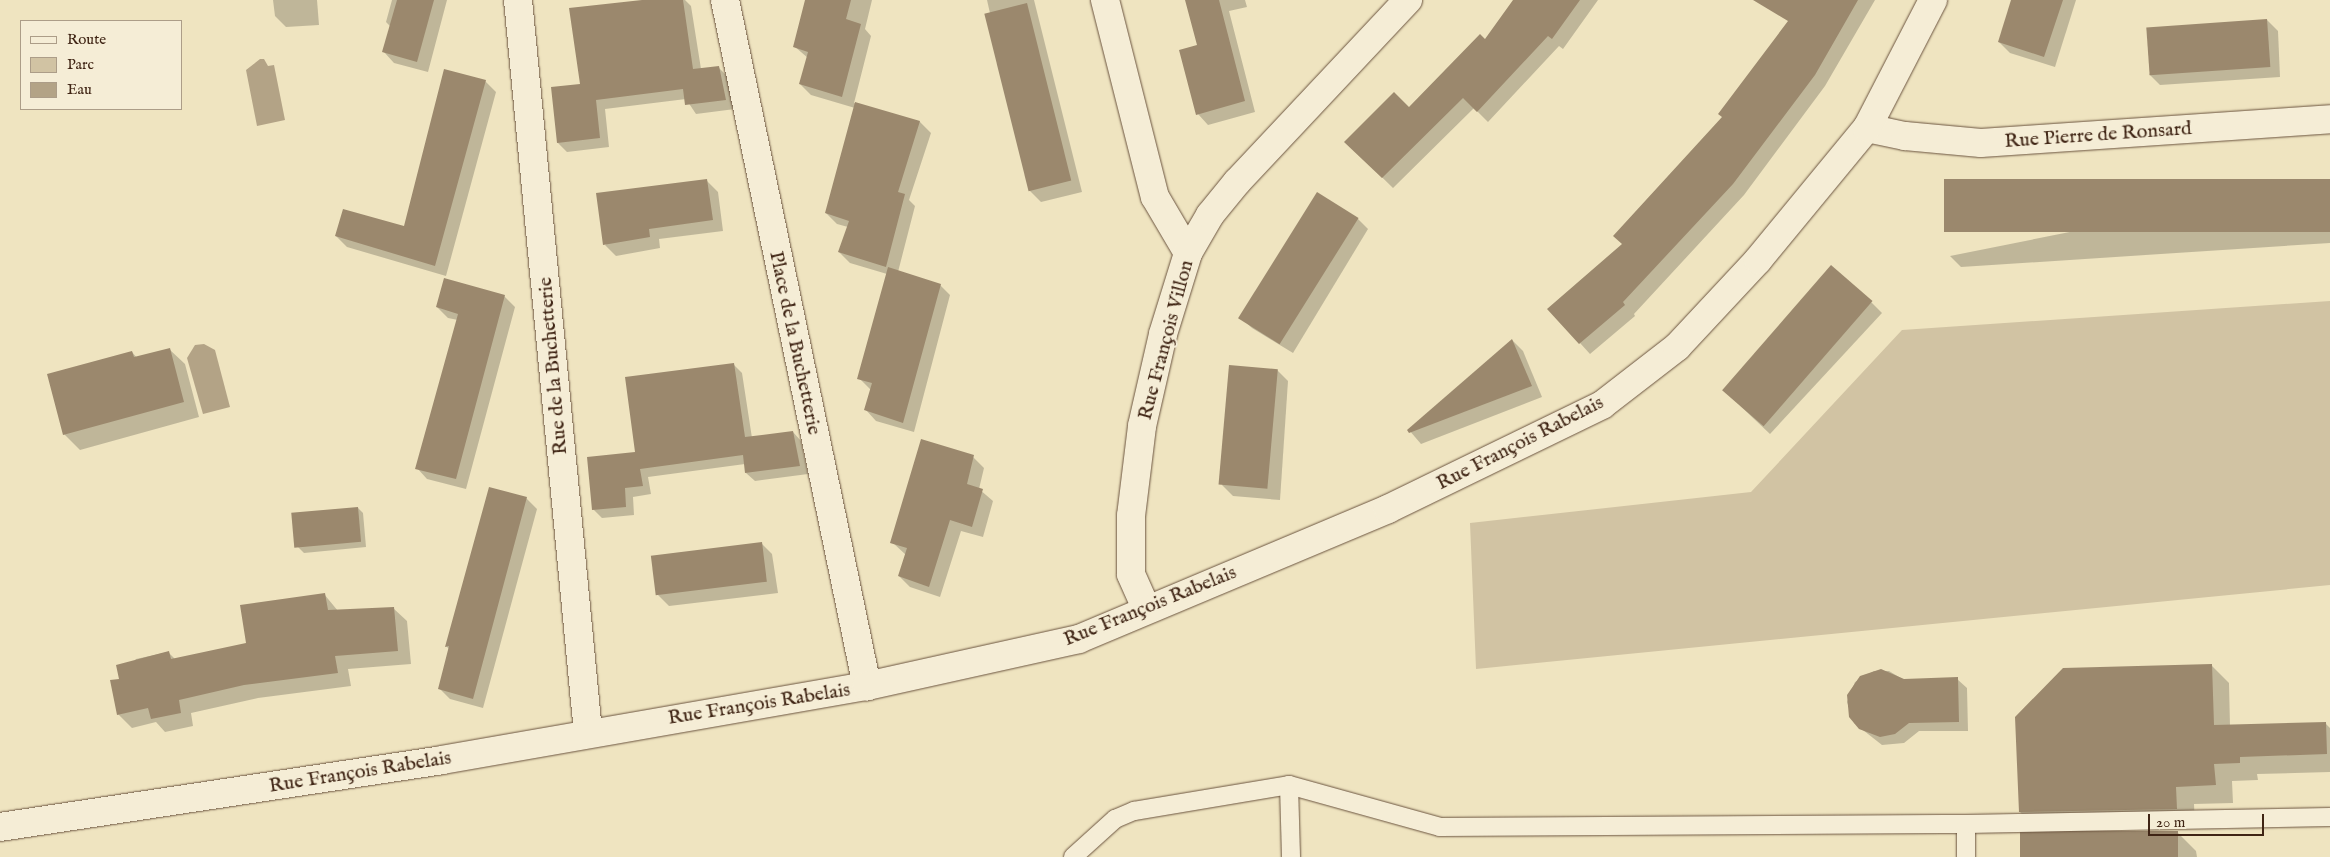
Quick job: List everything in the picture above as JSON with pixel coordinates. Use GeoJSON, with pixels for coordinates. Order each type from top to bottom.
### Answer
{"type":"FeatureCollection","features":[{"type":"Feature","properties":{"kind":"street","name":"Rue de la Buchetterie"},"geometry":{"type":"LineString","coordinates":[[518,0],[588,732]]}},
{"type":"Feature","properties":{"kind":"street","name":"Place de la Buchetterie"},"geometry":{"type":"LineString","coordinates":[[725,0],[867,686]]}},
{"type":"Feature","properties":{"kind":"street"},"geometry":{"type":"LineString","coordinates":[[1105,0],[1156,197],[1188,253]]}},
{"type":"Feature","properties":{"kind":"street","name":"Rue François Villon"},"geometry":{"type":"LineString","coordinates":[[1146,608],[1131,574],[1131,516],[1142,426],[1163,334],[1188,253],[1210,216],[1237,182],[1408,0]]}},
{"type":"Feature","properties":{"kind":"street","name":"Rue François Rabelais"},"geometry":{"type":"LineString","coordinates":[[0,827],[442,760],[588,732],[867,686],[1079,639],[1146,608],[1388,509],[1602,405],[1677,347],[1758,260],[1867,128],[1933,0]]}},
{"type":"Feature","properties":{"kind":"street","name":"Rue Pierre de Ronsard"},"geometry":{"type":"LineString","coordinates":[[1867,128],[1905,136],[1981,143],[2330,119]]}},
{"type":"Feature","properties":{"kind":"lane"},"geometry":{"type":"LineString","coordinates":[[1289,785],[1291,857]]}},
{"type":"Feature","properties":{"kind":"lane"},"geometry":{"type":"LineString","coordinates":[[1073,857],[1115,819],[1134,811],[1289,785],[1440,827],[1966,824],[2330,817]]}},
{"type":"Feature","properties":{"kind":"lane"},"geometry":{"type":"LineString","coordinates":[[1966,824],[1966,857]]}},
{"type":"Feature","properties":{"kind":"green space"},"geometry":{"type":"Polygon","coordinates":[[[2330,301],[2330,585],[1476,669],[1470,523],[1751,492],[1902,330],[2330,301]]]}},
{"type":"Feature","properties":{"kind":"water"},"geometry":{"type":"Polygon","coordinates":[[[260,59],[264,59],[268,66],[274,65],[285,120],[257,126],[246,70],[260,59]]]}},
{"type":"Feature","properties":{"kind":"water"},"geometry":{"type":"Polygon","coordinates":[[[204,344],[215,350],[230,407],[203,414],[187,358],[195,345],[204,344]]]}},
{"type":"Feature","properties":{"kind":"building"},"geometry":{"type":"Polygon","coordinates":[[[397,0],[434,0],[417,62],[382,52],[397,0]]]}},
{"type":"Feature","properties":{"kind":"building"},"geometry":{"type":"Polygon","coordinates":[[[642,0],[683,0],[693,69],[719,66],[726,100],[685,105],[683,89],[596,100],[600,138],[557,143],[551,87],[580,84],[569,8],[642,0]]]}},
{"type":"Feature","properties":{"kind":"building"},"geometry":{"type":"Polygon","coordinates":[[[805,0],[851,0],[846,19],[861,24],[842,97],[799,84],[808,52],[793,47],[805,0]]]}},
{"type":"Feature","properties":{"kind":"building"},"geometry":{"type":"Polygon","coordinates":[[[1185,0],[1219,0],[1245,101],[1196,115],[1179,50],[1197,45],[1185,0]]]}},
{"type":"Feature","properties":{"kind":"building"},"geometry":{"type":"Polygon","coordinates":[[[1513,0],[1580,0],[1552,39],[1548,36],[1477,112],[1463,98],[1382,178],[1344,142],[1394,92],[1409,107],[1480,34],[1485,39],[1513,0]]]}},
{"type":"Feature","properties":{"kind":"building"},"geometry":{"type":"Polygon","coordinates":[[[1753,0],[1858,0],[1815,75],[1733,184],[1623,302],[1625,305],[1579,344],[1547,309],[1622,244],[1613,236],[1722,117],[1718,114],[1788,21],[1753,0]]]}},
{"type":"Feature","properties":{"kind":"building"},"geometry":{"type":"Polygon","coordinates":[[[2011,0],[2063,0],[2044,57],[1998,42],[2011,0]]]}},
{"type":"Feature","properties":{"kind":"building"},"geometry":{"type":"Polygon","coordinates":[[[1027,3],[1071,181],[1029,191],[984,14],[1027,3]]]}},
{"type":"Feature","properties":{"kind":"building"},"geometry":{"type":"Polygon","coordinates":[[[2267,19],[2270,67],[2150,75],[2146,27],[2267,19]]]}},
{"type":"Feature","properties":{"kind":"building"},"geometry":{"type":"Polygon","coordinates":[[[444,69],[486,80],[435,266],[335,236],[343,209],[404,226],[444,69]]]}},
{"type":"Feature","properties":{"kind":"building"},"geometry":{"type":"Polygon","coordinates":[[[855,102],[920,121],[898,192],[905,194],[886,267],[838,252],[849,221],[825,213],[855,102]]]}},
{"type":"Feature","properties":{"kind":"building"},"geometry":{"type":"Polygon","coordinates":[[[707,179],[713,220],[649,229],[650,237],[603,245],[596,193],[707,179]]]}},
{"type":"Feature","properties":{"kind":"building"},"geometry":{"type":"Polygon","coordinates":[[[1944,179],[2330,179],[2330,232],[1944,232],[1944,179]]]}},
{"type":"Feature","properties":{"kind":"building"},"geometry":{"type":"Polygon","coordinates":[[[1317,192],[1359,218],[1280,344],[1238,318],[1317,192]]]}},
{"type":"Feature","properties":{"kind":"building"},"geometry":{"type":"Polygon","coordinates":[[[1831,265],[1873,301],[1764,426],[1722,390],[1831,265]]]}},
{"type":"Feature","properties":{"kind":"building"},"geometry":{"type":"Polygon","coordinates":[[[888,267],[941,284],[903,423],[864,410],[872,383],[857,379],[888,267]]]}},
{"type":"Feature","properties":{"kind":"building"},"geometry":{"type":"Polygon","coordinates":[[[444,278],[505,295],[456,479],[415,469],[458,314],[436,307],[444,278]]]}},
{"type":"Feature","properties":{"kind":"building"},"geometry":{"type":"Polygon","coordinates":[[[1512,339],[1532,386],[1409,433],[1407,430],[1512,339]]]}},
{"type":"Feature","properties":{"kind":"building"},"geometry":{"type":"Polygon","coordinates":[[[170,348],[184,402],[63,435],[47,374],[132,351],[134,357],[170,348]]]}},
{"type":"Feature","properties":{"kind":"building"},"geometry":{"type":"Polygon","coordinates":[[[734,363],[745,437],[793,431],[800,466],[745,473],[743,455],[640,469],[643,486],[625,488],[626,507],[592,510],[587,457],[635,452],[625,377],[734,363]]]}},
{"type":"Feature","properties":{"kind":"building"},"geometry":{"type":"Polygon","coordinates":[[[1229,365],[1278,369],[1267,489],[1219,485],[1229,365]]]}},
{"type":"Feature","properties":{"kind":"building"},"geometry":{"type":"Polygon","coordinates":[[[921,439],[974,455],[967,484],[983,489],[972,527],[950,520],[929,587],[898,576],[907,548],[890,543],[921,439]]]}},
{"type":"Feature","properties":{"kind":"building"},"geometry":{"type":"Polygon","coordinates":[[[489,487],[527,497],[473,699],[438,689],[449,646],[445,647],[489,487]]]}},
{"type":"Feature","properties":{"kind":"building"},"geometry":{"type":"Polygon","coordinates":[[[358,507],[361,542],[294,548],[291,513],[358,507]]]}},
{"type":"Feature","properties":{"kind":"building"},"geometry":{"type":"Polygon","coordinates":[[[762,542],[767,582],[656,595],[651,556],[762,542]]]}},
{"type":"Feature","properties":{"kind":"building"},"geometry":{"type":"Polygon","coordinates":[[[325,593],[328,610],[394,607],[398,651],[335,656],[338,673],[244,685],[179,700],[181,713],[151,719],[148,708],[117,715],[110,680],[119,679],[116,665],[169,651],[171,659],[246,643],[240,605],[325,593]]]}},
{"type":"Feature","properties":{"kind":"building"},"geometry":{"type":"Polygon","coordinates":[[[2212,664],[2214,725],[2326,722],[2327,754],[2240,757],[2240,763],[2214,764],[2216,785],[2176,787],[2177,809],[2019,812],[2015,717],[2063,668],[2212,664]]]}},
{"type":"Feature","properties":{"kind":"building"},"geometry":{"type":"Polygon","coordinates":[[[1881,669],[1904,679],[1958,677],[1959,722],[1909,723],[1895,734],[1880,737],[1859,729],[1849,717],[1847,695],[1860,676],[1881,669]]]}},
{"type":"Feature","properties":{"kind":"building"},"geometry":{"type":"Polygon","coordinates":[[[2020,831],[2178,831],[2178,857],[2020,857],[2020,831]]]}}]}
